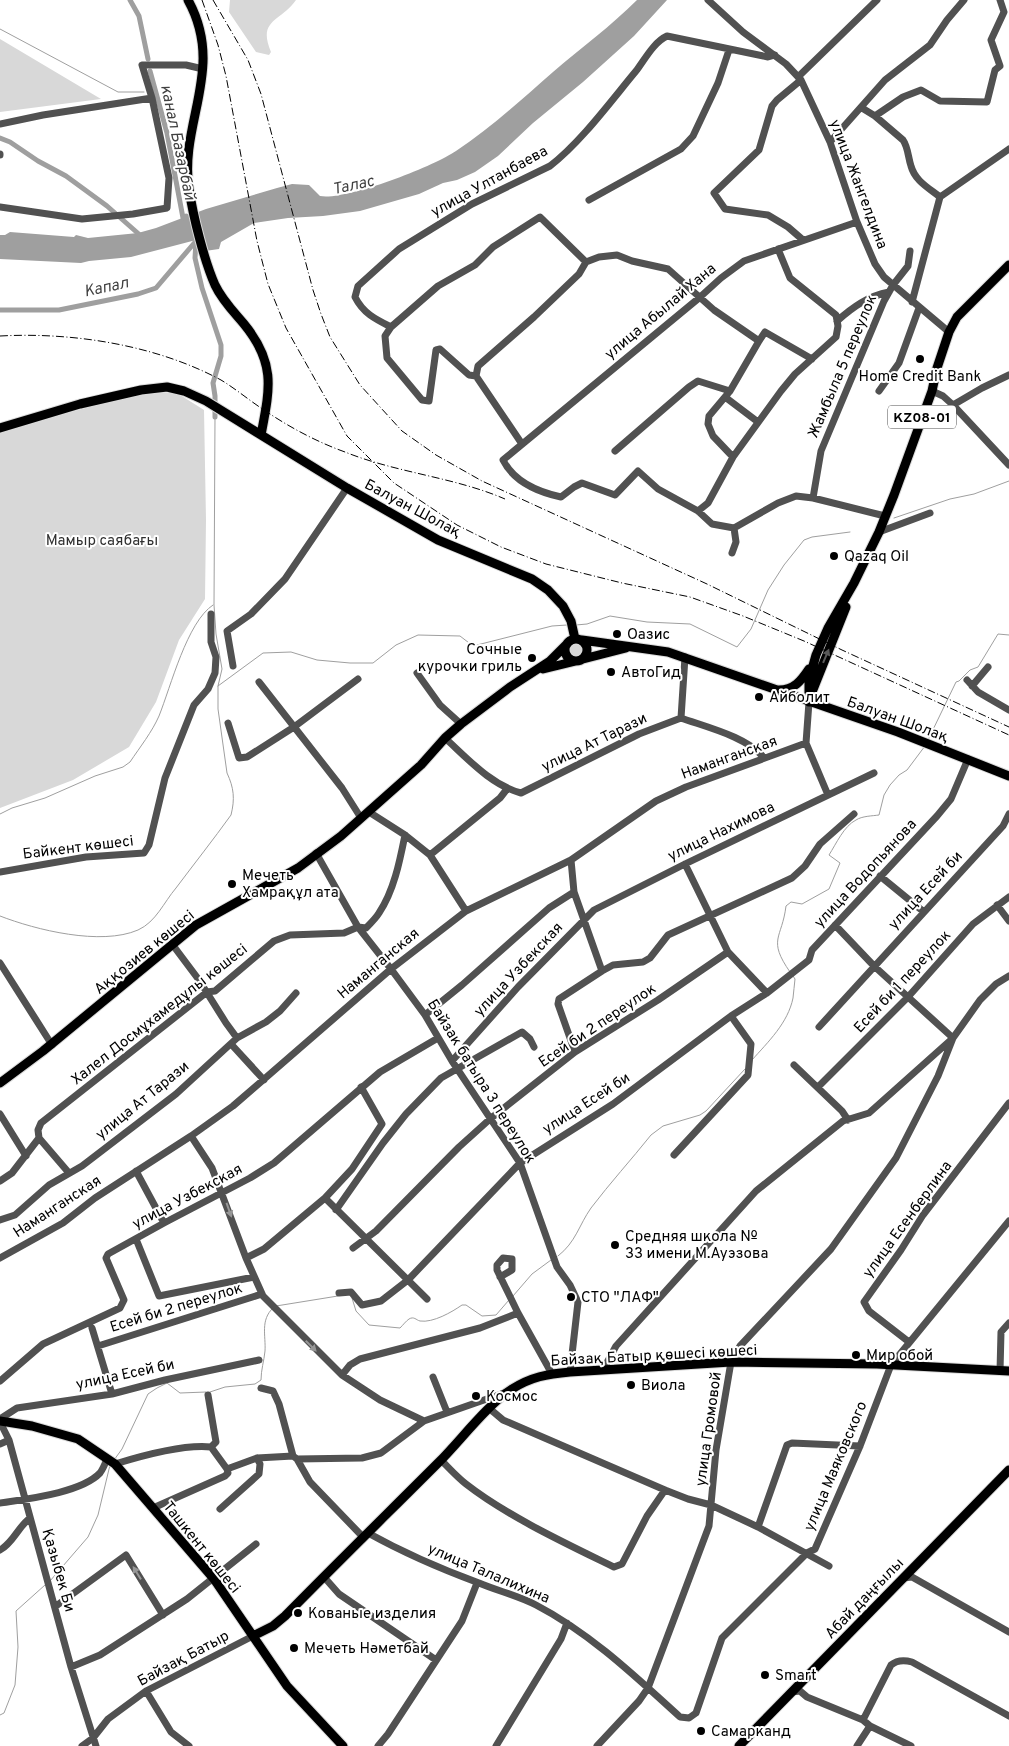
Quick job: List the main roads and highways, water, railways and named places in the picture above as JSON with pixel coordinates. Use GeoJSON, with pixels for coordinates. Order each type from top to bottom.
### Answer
{"type":"FeatureCollection","features":[{"type":"Feature","properties":{"kind":"main road"},"geometry":{"type":"LineString","coordinates":[[188,0],[201,30],[203,48],[203,69],[199,99],[187,167],[192,202],[215,285],[225,303],[254,337],[264,355],[268,368],[268,388],[261,435]]}},
{"type":"Feature","properties":{"kind":"main road","name":"KZ08-01"},"geometry":{"type":"LineString","coordinates":[[775,690],[785,690],[798,684],[803,679],[828,628],[854,583],[885,516],[932,391],[941,352],[957,317],[1009,265]]}},
{"type":"Feature","properties":{"kind":"main road","name":"Балуан Шолақ"},"geometry":{"type":"LineString","coordinates":[[0,428],[80,404],[141,390],[168,387],[184,390],[206,401],[347,488],[438,540],[532,579],[548,590],[563,606],[570,621],[575,641],[656,649],[685,657],[808,702],[898,732],[1009,776]]}},
{"type":"Feature","properties":{"kind":"main road","name":"KZ08-01"},"geometry":{"type":"LineString","coordinates":[[808,702],[854,583]]}},
{"type":"Feature","properties":{"kind":"main road"},"geometry":{"type":"LineString","coordinates":[[575,641],[588,650],[579,660],[566,656],[565,650],[575,641]]}},
{"type":"Feature","properties":{"kind":"main road","name":"Аққозиев көшесі"},"geometry":{"type":"LineString","coordinates":[[0,1083],[52,1045],[108,1000],[196,925],[298,868],[341,836],[421,765],[461,724],[575,641]]}},
{"type":"Feature","properties":{"kind":"main road","name":"Балуан Шолақ"},"geometry":{"type":"LineString","coordinates":[[579,660],[634,647]]}},
{"type":"Feature","properties":{"kind":"main road","name":"KZ08-01"},"geometry":{"type":"LineString","coordinates":[[808,702],[809,680],[816,655]]}},
{"type":"Feature","properties":{"kind":"main road","name":"Аққозиев көшесі"},"geometry":{"type":"LineString","coordinates":[[536,671],[579,660]]}},
{"type":"Feature","properties":{"kind":"main road","name":"Байзақ Батыр қөшесі көшесі"},"geometry":{"type":"LineString","coordinates":[[253,1636],[273,1626],[285,1616],[441,1460],[487,1411],[509,1391],[528,1380],[570,1372],[731,1362],[891,1365],[1004,1371]]}},
{"type":"Feature","properties":{"kind":"main road","name":"Ташкент көшесі"},"geometry":{"type":"LineString","coordinates":[[0,1421],[32,1426],[78,1439],[111,1462],[214,1579],[287,1686],[343,1746]]}},
{"type":"Feature","properties":{"kind":"main road","name":"Абай даңғылы"},"geometry":{"type":"LineString","coordinates":[[739,1746],[1009,1470]]}},
{"type":"Feature","properties":{"kind":"waterway","name":"канал Базарбай"},"geometry":{"type":"LineString","coordinates":[[130,0],[139,16],[148,59]]}},
{"type":"Feature","properties":{"kind":"waterway"},"geometry":{"type":"LineString","coordinates":[[0,29],[118,92],[144,92]]}},
{"type":"Feature","properties":{"kind":"waterway","name":"канал Базарбай"},"geometry":{"type":"LineString","coordinates":[[150,71],[167,133],[183,218],[186,216],[191,219]]}},
{"type":"Feature","properties":{"kind":"waterway"},"geometry":{"type":"LineString","coordinates":[[0,138],[10,142],[38,161],[66,176],[107,206],[141,236]]}},
{"type":"Feature","properties":{"kind":"waterway"},"geometry":{"type":"LineString","coordinates":[[199,239],[196,241],[195,258],[202,288],[221,345],[221,356],[213,383],[215,417]]}},
{"type":"Feature","properties":{"kind":"waterway","name":"Капал"},"geometry":{"type":"LineString","coordinates":[[0,310],[59,310],[138,294],[156,288],[196,241]]}},
{"type":"Feature","properties":{"kind":"waterway"},"geometry":{"type":"LineString","coordinates":[[0,916],[50,931],[88,936],[106,937],[123,935],[138,930],[155,917],[231,815],[233,794],[227,773],[218,709],[218,686],[222,669],[216,634],[214,605],[215,417]]}},
{"type":"Feature","properties":{"kind":"waterway"},"geometry":{"type":"LineString","coordinates":[[894,518],[950,499],[974,494],[1009,481]]}},
{"type":"Feature","properties":{"kind":"waterway"},"geometry":{"type":"LineString","coordinates":[[576,625],[587,624],[610,616],[647,622],[690,624],[737,647],[751,629],[768,590],[784,565],[804,540],[812,537],[850,532]]}},
{"type":"Feature","properties":{"kind":"waterway"},"geometry":{"type":"LineString","coordinates":[[0,814],[12,808],[45,798],[95,776],[123,767],[130,762],[159,716],[181,656],[195,625],[213,605]]}},
{"type":"Feature","properties":{"kind":"waterway"},"geometry":{"type":"LineString","coordinates":[[218,686],[263,653],[291,652],[317,660],[373,663],[396,645],[418,635],[460,636],[473,646],[552,626],[567,625]]}},
{"type":"Feature","properties":{"kind":"waterway"},"geometry":{"type":"LineString","coordinates":[[928,740],[956,682],[970,670],[978,667],[998,634],[1009,635]]}},
{"type":"Feature","properties":{"kind":"waterway"},"geometry":{"type":"LineString","coordinates":[[790,972],[783,961],[778,945],[786,906],[791,902],[802,904],[829,889],[840,863],[829,855],[841,836],[848,826],[858,819],[879,815],[884,795],[890,785],[899,775],[907,770],[925,746]]}},
{"type":"Feature","properties":{"kind":"waterway"},"geometry":{"type":"LineString","coordinates":[[752,1060],[777,1032],[787,1016],[793,998],[795,979],[793,976]]}},
{"type":"Feature","properties":{"kind":"waterway"},"geometry":{"type":"LineString","coordinates":[[558,1256],[569,1245],[591,1208],[651,1135],[663,1126],[700,1115],[706,1111],[745,1069]]}},
{"type":"Feature","properties":{"kind":"waterway"},"geometry":{"type":"LineString","coordinates":[[513,1296],[532,1274],[551,1260]]}},
{"type":"Feature","properties":{"kind":"waterway"},"geometry":{"type":"LineString","coordinates":[[276,1306],[338,1296]]}},
{"type":"Feature","properties":{"kind":"waterway"},"geometry":{"type":"LineString","coordinates":[[352,1298],[356,1311],[369,1325],[400,1328],[411,1318],[420,1321],[436,1319],[462,1305],[466,1305],[482,1316],[496,1315],[509,1300]]}},
{"type":"Feature","properties":{"kind":"waterway"},"geometry":{"type":"LineString","coordinates":[[210,1392],[225,1387],[255,1384],[261,1380],[265,1351],[264,1328],[266,1318],[273,1308]]}},
{"type":"Feature","properties":{"kind":"waterway"},"geometry":{"type":"LineString","coordinates":[[114,1460],[122,1449],[148,1394],[167,1383],[180,1393],[206,1392]]}},
{"type":"Feature","properties":{"kind":"waterway"},"geometry":{"type":"LineString","coordinates":[[50,1581],[88,1537],[98,1515],[110,1465]]}},
{"type":"Feature","properties":{"kind":"waterway"},"geometry":{"type":"LineString","coordinates":[[0,1715],[4,1713],[15,1685],[18,1647],[16,1611],[45,1585]]}},
{"type":"Feature","properties":{"kind":"railway"},"geometry":{"type":"LineString","coordinates":[[202,0],[218,45],[226,76],[257,241],[268,284],[286,328],[347,436],[394,483],[457,525],[501,547],[546,564],[622,583],[690,597],[743,616],[804,641],[1009,735]]}},
{"type":"Feature","properties":{"kind":"railway"},"geometry":{"type":"LineString","coordinates":[[213,0],[248,60],[261,94],[313,290],[330,337],[360,385],[402,431],[436,455],[482,481],[707,584],[842,650],[1009,727]]}},
{"type":"Feature","properties":{"kind":"railway"},"geometry":{"type":"LineString","coordinates":[[0,336],[28,335],[85,339],[113,343],[169,358],[221,380],[283,422],[335,448],[385,465],[466,485],[505,499]]}},
{"type":"Feature","properties":{"kind":"place","name":"Home Credit Bank"},"geometry":{"type":"Point","coordinates":[920,359]}},
{"type":"Feature","properties":{"kind":"place","name":"Qazaq Oil"},"geometry":{"type":"Point","coordinates":[834,556]}},
{"type":"Feature","properties":{"kind":"place","name":"Оазис"},"geometry":{"type":"Point","coordinates":[617,634]}},
{"type":"Feature","properties":{"kind":"place","name":"Сочные курочки гриль"},"geometry":{"type":"Point","coordinates":[532,658]}},
{"type":"Feature","properties":{"kind":"place","name":"АвтоГид"},"geometry":{"type":"Point","coordinates":[611,672]}},
{"type":"Feature","properties":{"kind":"place","name":"Айболит"},"geometry":{"type":"Point","coordinates":[759,697]}},
{"type":"Feature","properties":{"kind":"place","name":"Мечеть Хамрақұл ата"},"geometry":{"type":"Point","coordinates":[232,884]}},
{"type":"Feature","properties":{"kind":"place","name":"Средняя школа № 33 имени М.Ауэзова"},"geometry":{"type":"Point","coordinates":[615,1245]}},
{"type":"Feature","properties":{"kind":"place","name":"СТО \"ЛАФ\""},"geometry":{"type":"Point","coordinates":[571,1297]}},
{"type":"Feature","properties":{"kind":"place","name":"Мир обой"},"geometry":{"type":"Point","coordinates":[856,1355]}},
{"type":"Feature","properties":{"kind":"place","name":"Виола"},"geometry":{"type":"Point","coordinates":[631,1385]}},
{"type":"Feature","properties":{"kind":"place","name":"Космос"},"geometry":{"type":"Point","coordinates":[476,1396]}},
{"type":"Feature","properties":{"kind":"place","name":"Кованые изделия"},"geometry":{"type":"Point","coordinates":[298,1613]}},
{"type":"Feature","properties":{"kind":"place","name":"Мечеть Нәметбай"},"geometry":{"type":"Point","coordinates":[294,1648]}},
{"type":"Feature","properties":{"kind":"place","name":"Smart"},"geometry":{"type":"Point","coordinates":[765,1675]}},
{"type":"Feature","properties":{"kind":"place","name":"Самарканд"},"geometry":{"type":"Point","coordinates":[701,1731]}},
{"type":"Feature","properties":{"kind":"water label","name":"Талас"},"geometry":{"type":"Point","coordinates":[353,184]}},
{"type":"Feature","properties":{"kind":"park label","name":"Мамыр саябағы"},"geometry":{"type":"Point","coordinates":[102,540]}}]}
